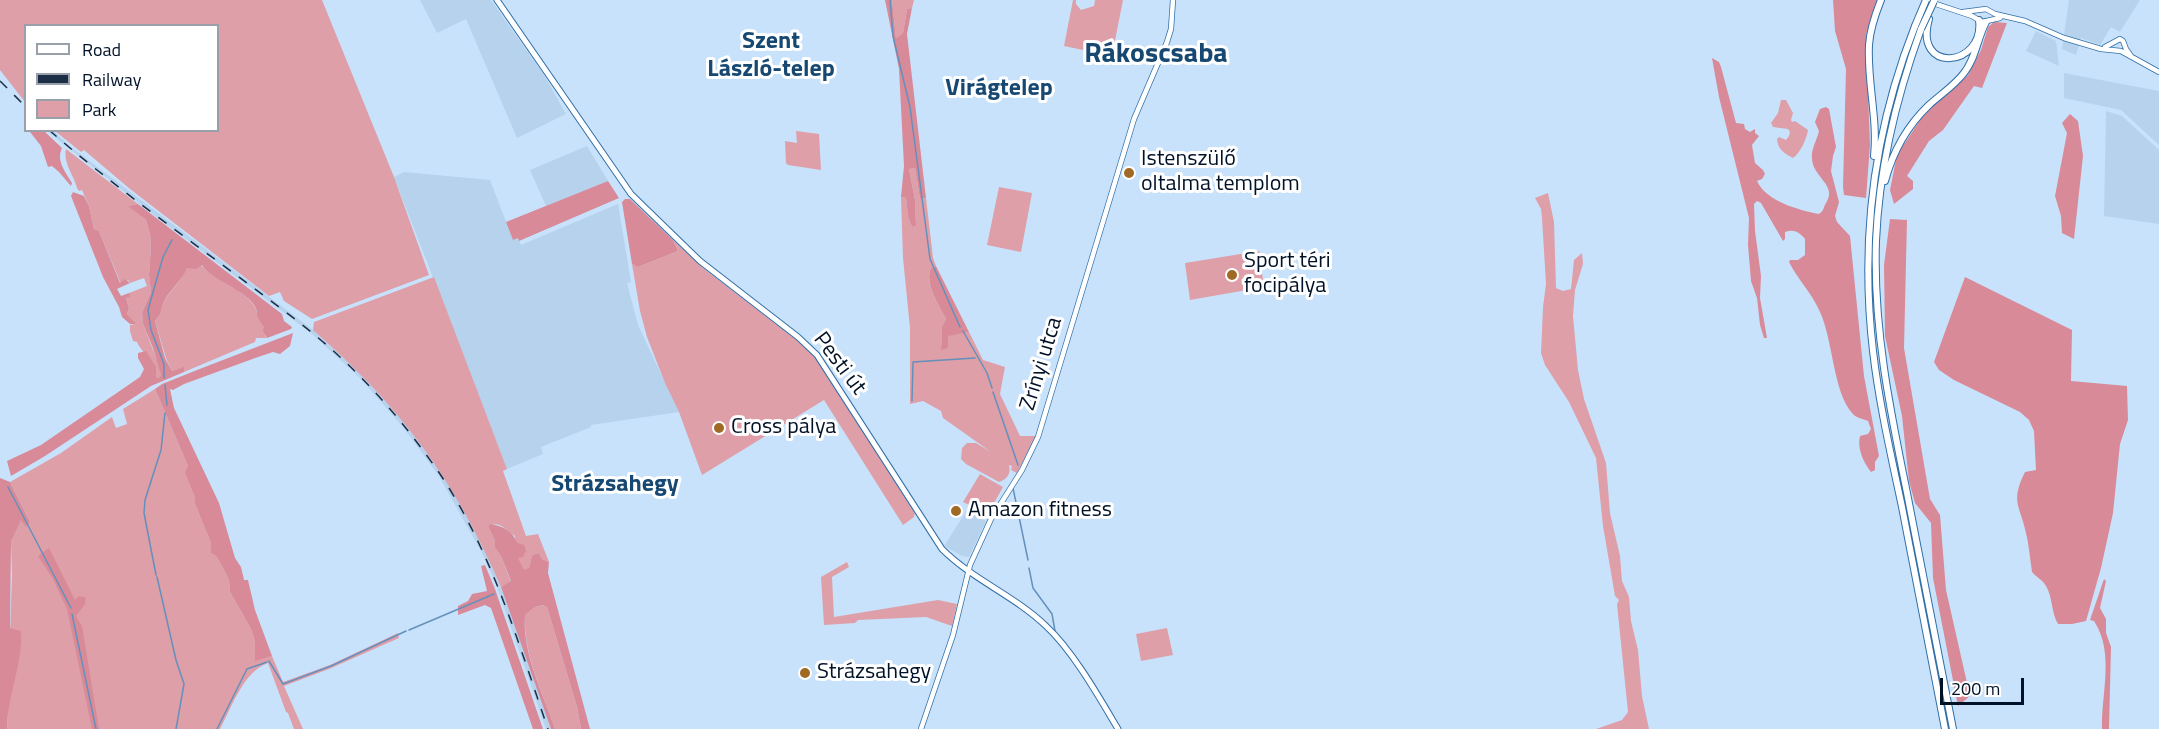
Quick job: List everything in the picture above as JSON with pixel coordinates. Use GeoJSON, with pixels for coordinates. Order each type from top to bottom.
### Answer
{"type":"FeatureCollection","features":[{"type":"Feature","properties":{"kind":"highway"},"geometry":{"type":"LineString","coordinates":[[1875,172],[1869,47],[1871,28],[1881,0]]}},
{"type":"Feature","properties":{"kind":"highway"},"geometry":{"type":"LineString","coordinates":[[1930,0],[1891,96],[1872,195],[1868,283],[1876,373],[1946,729]]}},
{"type":"Feature","properties":{"kind":"highway"},"geometry":{"type":"LineString","coordinates":[[1930,0],[1925,35],[1927,44],[1934,54],[1949,59],[1963,56],[1969,51],[1977,37],[1978,19]]}},
{"type":"Feature","properties":{"kind":"highway"},"geometry":{"type":"LineString","coordinates":[[1880,196],[1892,158],[1902,138],[1921,113],[1967,69],[1976,54],[1988,21]]}},
{"type":"Feature","properties":{"kind":"highway"},"geometry":{"type":"LineString","coordinates":[[1918,28],[1895,110],[1880,196],[1877,218],[1876,288],[1883,366],[1953,729]]}},
{"type":"Feature","properties":{"kind":"main road","name":"Pesti út"},"geometry":{"type":"LineString","coordinates":[[497,0],[631,194],[700,261],[798,337],[817,355],[937,544],[968,572],[1047,627],[1086,678],[1118,729]]}},
{"type":"Feature","properties":{"kind":"main road","name":"Zrínyi utca"},"geometry":{"type":"LineString","coordinates":[[921,729],[953,635],[968,572],[988,526],[1021,471],[1038,437],[1130,130],[1167,42],[1171,29],[1173,0]]}},
{"type":"Feature","properties":{"kind":"main road"},"geometry":{"type":"LineString","coordinates":[[1930,0],[1946,9],[1964,12],[1984,8],[1990,12],[2025,21],[2060,37],[2092,46],[2123,49],[2135,60],[2159,72]]}},
{"type":"Feature","properties":{"kind":"main road"},"geometry":{"type":"LineString","coordinates":[[1978,19],[1979,10]]}},
{"type":"Feature","properties":{"kind":"main road"},"geometry":{"type":"LineString","coordinates":[[1964,12],[1988,21],[2009,18]]}},
{"type":"Feature","properties":{"kind":"main road"},"geometry":{"type":"LineString","coordinates":[[1988,21],[1990,12]]}},
{"type":"Feature","properties":{"kind":"main road"},"geometry":{"type":"LineString","coordinates":[[2113,47],[2116,39],[2120,39],[2124,43],[2123,49]]}},
{"type":"Feature","properties":{"kind":"shaded area"},"geometry":{"type":"Polygon","coordinates":[[[420,0],[491,0],[544,75],[566,114],[517,138],[466,19],[437,33],[420,0]]]}},
{"type":"Feature","properties":{"kind":"shaded area"},"geometry":{"type":"Polygon","coordinates":[[[885,0],[892,0],[896,38],[903,33],[907,9],[912,8],[907,34],[926,198],[920,199],[915,168],[909,169],[915,200],[916,226],[912,227],[908,217],[906,198],[901,197],[904,166],[899,69],[885,0]]]}},
{"type":"Feature","properties":{"kind":"shaded area"},"geometry":{"type":"Polygon","coordinates":[[[1833,0],[1877,0],[1866,35],[1870,145],[1866,198],[1844,195],[1846,69],[1835,31],[1833,0]]]}},
{"type":"Feature","properties":{"kind":"shaded area"},"geometry":{"type":"Polygon","coordinates":[[[2069,0],[2140,0],[2120,32],[2111,27],[2100,45],[2081,38],[2076,55],[2062,49],[2069,0]]]}},
{"type":"Feature","properties":{"kind":"shaded area"},"geometry":{"type":"Polygon","coordinates":[[[1994,22],[2007,23],[1982,88],[1974,86],[1943,130],[1929,141],[1907,176],[1913,181],[1913,189],[1894,204],[1890,190],[1897,155],[1924,114],[1968,75],[1981,50],[1988,27],[1994,22]]]}},
{"type":"Feature","properties":{"kind":"shaded area"},"geometry":{"type":"Polygon","coordinates":[[[2036,31],[2056,41],[2059,66],[2026,51],[2036,31]]]}},
{"type":"Feature","properties":{"kind":"shaded area"},"geometry":{"type":"Polygon","coordinates":[[[1712,58],[1719,62],[1721,67],[1736,123],[1744,124],[1745,129],[1750,132],[1755,129],[1755,133],[1759,136],[1752,145],[1755,163],[1765,174],[1757,181],[1761,188],[1783,204],[1819,214],[1823,211],[1829,191],[1813,165],[1812,151],[1819,131],[1815,122],[1820,109],[1826,107],[1829,109],[1836,147],[1831,171],[1839,202],[1835,216],[1837,222],[1850,236],[1864,376],[1879,456],[1875,462],[1875,470],[1871,472],[1863,459],[1859,445],[1860,436],[1868,434],[1871,429],[1868,421],[1854,415],[1846,403],[1837,379],[1828,336],[1820,312],[1789,262],[1805,255],[1805,239],[1791,231],[1785,232],[1783,241],[1761,203],[1757,201],[1754,204],[1755,231],[1761,276],[1760,298],[1767,338],[1764,338],[1757,298],[1751,281],[1748,245],[1749,218],[1719,97],[1712,58]]]}},
{"type":"Feature","properties":{"kind":"shaded area"},"geometry":{"type":"Polygon","coordinates":[[[2064,73],[2159,91],[2159,145],[2121,110],[2064,98],[2064,73]]]}},
{"type":"Feature","properties":{"kind":"shaded area"},"geometry":{"type":"Polygon","coordinates":[[[2106,111],[2122,116],[2159,150],[2159,224],[2104,216],[2106,111]]]}},
{"type":"Feature","properties":{"kind":"shaded area"},"geometry":{"type":"Polygon","coordinates":[[[2070,114],[2078,121],[2083,156],[2074,239],[2062,233],[2061,216],[2055,196],[2067,133],[2062,123],[2070,114]]]}},
{"type":"Feature","properties":{"kind":"shaded area"},"geometry":{"type":"Polygon","coordinates":[[[30,132],[45,132],[62,148],[61,162],[72,183],[71,186],[52,166],[48,167],[41,146],[30,132]]]}},
{"type":"Feature","properties":{"kind":"shaded area"},"geometry":{"type":"Polygon","coordinates":[[[48,132],[54,132],[313,330],[364,377],[407,425],[443,474],[486,551],[510,610],[551,729],[546,729],[496,584],[482,553],[439,476],[403,427],[361,379],[311,333],[155,216],[48,132]]]}},
{"type":"Feature","properties":{"kind":"shaded area"},"geometry":{"type":"Polygon","coordinates":[[[587,146],[608,181],[546,206],[530,170],[587,146]]]}},
{"type":"Feature","properties":{"kind":"shaded area"},"geometry":{"type":"Polygon","coordinates":[[[404,172],[490,180],[513,240],[518,238],[521,245],[618,204],[631,282],[627,283],[638,325],[679,412],[591,425],[591,427],[541,447],[543,454],[507,469],[394,177],[404,172]]]}},
{"type":"Feature","properties":{"kind":"shaded area"},"geometry":{"type":"Polygon","coordinates":[[[608,181],[619,198],[519,241],[518,238],[513,240],[506,222],[608,181]]]}},
{"type":"Feature","properties":{"kind":"shaded area"},"geometry":{"type":"Polygon","coordinates":[[[73,192],[84,196],[89,206],[94,229],[99,231],[120,283],[125,279],[130,283],[117,289],[121,296],[129,293],[130,297],[126,298],[129,308],[127,314],[136,324],[130,324],[122,317],[103,277],[71,196],[73,192]]]}},
{"type":"Feature","properties":{"kind":"shaded area"},"geometry":{"type":"Polygon","coordinates":[[[630,199],[673,240],[678,251],[638,267],[632,264],[622,202],[630,199]]]}},
{"type":"Feature","properties":{"kind":"shaded area"},"geometry":{"type":"Polygon","coordinates":[[[138,204],[282,314],[284,321],[292,327],[267,338],[263,331],[264,327],[257,317],[256,309],[244,295],[207,271],[202,265],[196,269],[187,268],[165,299],[155,321],[165,358],[172,371],[184,367],[184,372],[151,386],[11,476],[7,461],[41,445],[140,377],[144,369],[138,353],[146,351],[156,367],[156,377],[158,379],[161,375],[143,324],[142,313],[151,292],[149,275],[151,245],[146,220],[128,206],[138,204]]]}},
{"type":"Feature","properties":{"kind":"shaded area"},"geometry":{"type":"Polygon","coordinates":[[[1890,219],[1907,220],[1904,348],[1930,499],[1940,515],[1946,590],[1970,696],[1958,706],[1933,578],[1931,523],[1915,503],[1909,481],[1902,416],[1885,336],[1884,265],[1890,219]]]}},
{"type":"Feature","properties":{"kind":"shaded area"},"geometry":{"type":"Polygon","coordinates":[[[936,266],[969,332],[948,336],[948,348],[941,350],[942,326],[946,319],[933,294],[929,280],[931,268],[936,266]]]}},
{"type":"Feature","properties":{"kind":"shaded area"},"geometry":{"type":"Polygon","coordinates":[[[1965,277],[2072,330],[2071,381],[2127,386],[2128,420],[2120,444],[2113,513],[2086,621],[2058,624],[2046,586],[2032,572],[2017,497],[2025,472],[2036,470],[2034,431],[2029,420],[2020,412],[1954,380],[1939,370],[1934,362],[1965,277]]]}},
{"type":"Feature","properties":{"kind":"shaded area"},"geometry":{"type":"Polygon","coordinates":[[[293,333],[290,346],[280,354],[273,352],[173,390],[170,389],[174,408],[219,503],[235,558],[241,567],[244,580],[248,580],[255,610],[272,656],[255,661],[255,642],[251,629],[230,592],[229,580],[223,568],[216,556],[211,553],[211,543],[185,472],[188,466],[155,389],[162,384],[293,333]]]}},
{"type":"Feature","properties":{"kind":"shaded area"},"geometry":{"type":"Polygon","coordinates":[[[0,478],[10,482],[30,522],[26,527],[21,520],[11,542],[10,628],[21,631],[21,643],[9,704],[7,729],[0,729],[0,478]]]}},
{"type":"Feature","properties":{"kind":"shaded area"},"geometry":{"type":"Polygon","coordinates":[[[967,510],[986,521],[969,557],[962,556],[944,546],[967,510]]]}},
{"type":"Feature","properties":{"kind":"shaded area"},"geometry":{"type":"Polygon","coordinates":[[[491,524],[507,530],[517,543],[524,545],[526,551],[523,557],[518,558],[524,570],[529,568],[532,555],[539,553],[542,559],[549,562],[548,573],[590,729],[581,729],[577,707],[547,607],[543,605],[535,607],[525,615],[525,629],[534,673],[555,729],[551,729],[501,587],[511,581],[501,556],[495,548],[495,541],[488,526],[491,524]]]}},
{"type":"Feature","properties":{"kind":"shaded area"},"geometry":{"type":"Polygon","coordinates":[[[49,548],[75,600],[79,596],[86,598],[85,604],[76,616],[82,626],[99,729],[92,729],[67,609],[53,579],[38,556],[49,548]]]}},
{"type":"Feature","properties":{"kind":"shaded area"},"geometry":{"type":"Polygon","coordinates":[[[485,565],[543,729],[533,729],[491,608],[485,605],[458,615],[458,606],[468,601],[472,594],[487,591],[481,566],[485,565]]]}},
{"type":"Feature","properties":{"kind":"shaded area"},"geometry":{"type":"Polygon","coordinates":[[[2104,579],[2106,581],[2100,608],[2106,619],[2106,633],[2111,647],[2109,729],[2102,729],[2106,674],[2104,646],[2094,621],[2090,620],[2104,579]]]}},
{"type":"Feature","properties":{"kind":"green space"},"geometry":{"type":"Polygon","coordinates":[[[0,0],[322,0],[394,177],[429,275],[312,319],[284,301],[280,292],[269,296],[130,189],[84,150],[81,152],[56,132],[219,132],[219,24],[24,24],[24,101],[0,70],[0,0]]]}},
{"type":"Feature","properties":{"kind":"green space"},"geometry":{"type":"Polygon","coordinates":[[[892,0],[914,0],[912,8],[907,9],[903,33],[896,38],[892,0]]]}},
{"type":"Feature","properties":{"kind":"green space"},"geometry":{"type":"Polygon","coordinates":[[[1073,0],[1076,0],[1081,10],[1094,6],[1095,0],[1123,0],[1112,56],[1064,46],[1073,0]]]}},
{"type":"Feature","properties":{"kind":"green space"},"geometry":{"type":"Polygon","coordinates":[[[1781,100],[1786,100],[1793,113],[1792,122],[1795,121],[1808,130],[1803,146],[1793,158],[1782,151],[1777,139],[1779,137],[1786,140],[1790,132],[1788,129],[1773,127],[1771,123],[1778,113],[1781,100]]]}},
{"type":"Feature","properties":{"kind":"green space"},"geometry":{"type":"Polygon","coordinates":[[[796,131],[819,134],[821,170],[786,163],[785,141],[797,143],[796,131]]]}},
{"type":"Feature","properties":{"kind":"green space"},"geometry":{"type":"Polygon","coordinates":[[[66,149],[138,204],[129,206],[146,220],[151,245],[149,275],[151,292],[142,313],[143,324],[160,368],[161,375],[158,380],[152,361],[137,342],[133,341],[130,325],[135,324],[127,314],[129,308],[126,298],[129,297],[129,293],[147,286],[144,278],[130,283],[128,280],[121,284],[99,231],[94,229],[89,206],[82,190],[79,191],[77,188],[69,169],[66,149]]]}},
{"type":"Feature","properties":{"kind":"green space"},"geometry":{"type":"Polygon","coordinates":[[[915,168],[920,199],[926,198],[933,258],[936,266],[931,268],[929,280],[933,294],[946,319],[942,326],[941,349],[948,348],[948,335],[969,332],[983,360],[1005,367],[1000,394],[1020,436],[1036,436],[1017,473],[1011,470],[1012,466],[1009,465],[1008,475],[999,482],[961,459],[962,448],[967,443],[976,443],[991,452],[943,418],[941,411],[923,401],[910,404],[910,328],[903,258],[901,197],[906,198],[908,217],[912,227],[916,226],[915,200],[909,169],[915,168]]]}},
{"type":"Feature","properties":{"kind":"green space"},"geometry":{"type":"Polygon","coordinates":[[[999,187],[1032,193],[1021,252],[987,245],[999,187]]]}},
{"type":"Feature","properties":{"kind":"green space"},"geometry":{"type":"Polygon","coordinates":[[[1548,193],[1554,222],[1556,288],[1563,291],[1571,289],[1574,260],[1582,253],[1583,264],[1575,290],[1573,316],[1578,370],[1584,399],[1606,463],[1610,513],[1620,556],[1622,581],[1629,597],[1631,621],[1638,650],[1642,696],[1649,729],[1596,729],[1622,720],[1628,712],[1617,604],[1619,600],[1615,596],[1603,526],[1596,458],[1569,402],[1545,365],[1541,353],[1546,284],[1541,209],[1535,198],[1548,193]]]}},
{"type":"Feature","properties":{"kind":"green space"},"geometry":{"type":"Polygon","coordinates":[[[673,240],[703,268],[807,348],[815,357],[915,513],[914,517],[903,525],[824,400],[702,475],[679,412],[647,337],[632,264],[638,267],[678,251],[673,240]]]}},
{"type":"Feature","properties":{"kind":"green space"},"geometry":{"type":"Polygon","coordinates":[[[1259,251],[1264,287],[1190,300],[1185,263],[1259,251]]]}},
{"type":"Feature","properties":{"kind":"green space"},"geometry":{"type":"Polygon","coordinates":[[[201,265],[252,302],[257,317],[265,327],[267,338],[256,338],[255,342],[184,372],[184,368],[172,371],[155,321],[187,267],[201,265]]]}},
{"type":"Feature","properties":{"kind":"green space"},"geometry":{"type":"Polygon","coordinates":[[[434,277],[507,469],[503,471],[526,536],[538,534],[549,562],[542,559],[539,553],[532,555],[529,568],[524,571],[517,558],[515,536],[499,525],[488,526],[495,541],[495,548],[501,556],[511,582],[501,587],[465,513],[423,447],[373,388],[313,330],[314,322],[434,277]]]}},
{"type":"Feature","properties":{"kind":"green space"},"geometry":{"type":"Polygon","coordinates":[[[155,389],[188,466],[195,504],[211,543],[211,553],[216,556],[223,568],[229,580],[230,592],[251,629],[255,642],[256,660],[272,656],[283,682],[330,665],[398,633],[399,638],[284,686],[303,729],[294,729],[268,663],[259,668],[245,682],[220,729],[7,729],[11,542],[21,519],[30,522],[10,482],[61,453],[112,417],[116,428],[127,424],[123,409],[155,389]]]}},
{"type":"Feature","properties":{"kind":"green space"},"geometry":{"type":"Polygon","coordinates":[[[980,474],[1003,487],[988,514],[963,502],[980,474]]]}},
{"type":"Feature","properties":{"kind":"green space"},"geometry":{"type":"Polygon","coordinates":[[[847,562],[849,567],[832,577],[834,617],[938,600],[957,604],[952,626],[926,617],[858,620],[855,623],[824,625],[821,577],[847,562]]]}},
{"type":"Feature","properties":{"kind":"green space"},"geometry":{"type":"Polygon","coordinates":[[[544,605],[547,607],[577,707],[581,729],[555,729],[530,659],[525,615],[535,607],[544,605]]]}},
{"type":"Feature","properties":{"kind":"green space"},"geometry":{"type":"Polygon","coordinates":[[[1167,628],[1173,655],[1141,661],[1136,634],[1167,628]]]}},
{"type":"Feature","properties":{"kind":"waterway"},"geometry":{"type":"LineString","coordinates":[[890,0],[893,36],[910,107],[930,259],[960,327]]}},
{"type":"Feature","properties":{"kind":"waterway"},"geometry":{"type":"LineString","coordinates":[[164,378],[164,364],[151,330],[148,310],[163,257],[172,240]]}},
{"type":"Feature","properties":{"kind":"waterway"},"geometry":{"type":"LineString","coordinates":[[963,331],[987,373],[992,388]]}},
{"type":"Feature","properties":{"kind":"waterway"},"geometry":{"type":"LineString","coordinates":[[912,401],[913,362],[975,358]]}},
{"type":"Feature","properties":{"kind":"waterway"},"geometry":{"type":"LineString","coordinates":[[165,385],[167,405]]}},
{"type":"Feature","properties":{"kind":"waterway"},"geometry":{"type":"LineString","coordinates":[[993,392],[1018,465]]}},
{"type":"Feature","properties":{"kind":"waterway"},"geometry":{"type":"LineString","coordinates":[[156,575],[144,513],[145,500],[161,450],[165,413]]}},
{"type":"Feature","properties":{"kind":"waterway"},"geometry":{"type":"LineString","coordinates":[[8,487],[71,608]]}},
{"type":"Feature","properties":{"kind":"waterway"},"geometry":{"type":"LineString","coordinates":[[1013,488],[1028,560]]}},
{"type":"Feature","properties":{"kind":"waterway"},"geometry":{"type":"LineString","coordinates":[[1029,568],[1033,588],[1052,614],[1055,631]]}},
{"type":"Feature","properties":{"kind":"waterway"},"geometry":{"type":"LineString","coordinates":[[157,577],[176,660],[184,684],[176,729]]}},
{"type":"Feature","properties":{"kind":"waterway"},"geometry":{"type":"LineString","coordinates":[[409,630],[494,594]]}},
{"type":"Feature","properties":{"kind":"waterway"},"geometry":{"type":"LineString","coordinates":[[72,614],[96,729]]}},
{"type":"Feature","properties":{"kind":"waterway"},"geometry":{"type":"LineString","coordinates":[[269,661],[283,684],[331,666],[406,631]]}},
{"type":"Feature","properties":{"kind":"waterway"},"geometry":{"type":"LineString","coordinates":[[217,729],[247,669],[267,662]]}},
{"type":"Feature","properties":{"kind":"railway"},"geometry":{"type":"LineString","coordinates":[[0,81],[24,105]]}},
{"type":"Feature","properties":{"kind":"railway"},"geometry":{"type":"LineString","coordinates":[[51,132],[122,190],[318,337],[354,370],[393,412],[440,474],[475,535],[502,598],[548,729]]}},
{"type":"Feature","properties":{"kind":"place","name":"Istenszülő oltalma templom"},"geometry":{"type":"Point","coordinates":[1129,173]}},
{"type":"Feature","properties":{"kind":"place","name":"Sport téri focipálya"},"geometry":{"type":"Point","coordinates":[1232,275]}},
{"type":"Feature","properties":{"kind":"place","name":"Cross pálya"},"geometry":{"type":"Point","coordinates":[719,428]}},
{"type":"Feature","properties":{"kind":"place","name":"Amazon fitness"},"geometry":{"type":"Point","coordinates":[956,511]}},
{"type":"Feature","properties":{"kind":"place","name":"Strázsahegy"},"geometry":{"type":"Point","coordinates":[805,673]}},
{"type":"Feature","properties":{"kind":"district","name":"Rákoscsaba"},"geometry":{"type":"Point","coordinates":[1156,55]}},
{"type":"Feature","properties":{"kind":"district","name":"Szent László-telep"},"geometry":{"type":"Point","coordinates":[771,56]}},
{"type":"Feature","properties":{"kind":"district","name":"Virágtelep"},"geometry":{"type":"Point","coordinates":[999,89]}},
{"type":"Feature","properties":{"kind":"district","name":"Strázsahegy"},"geometry":{"type":"Point","coordinates":[615,485]}}]}
